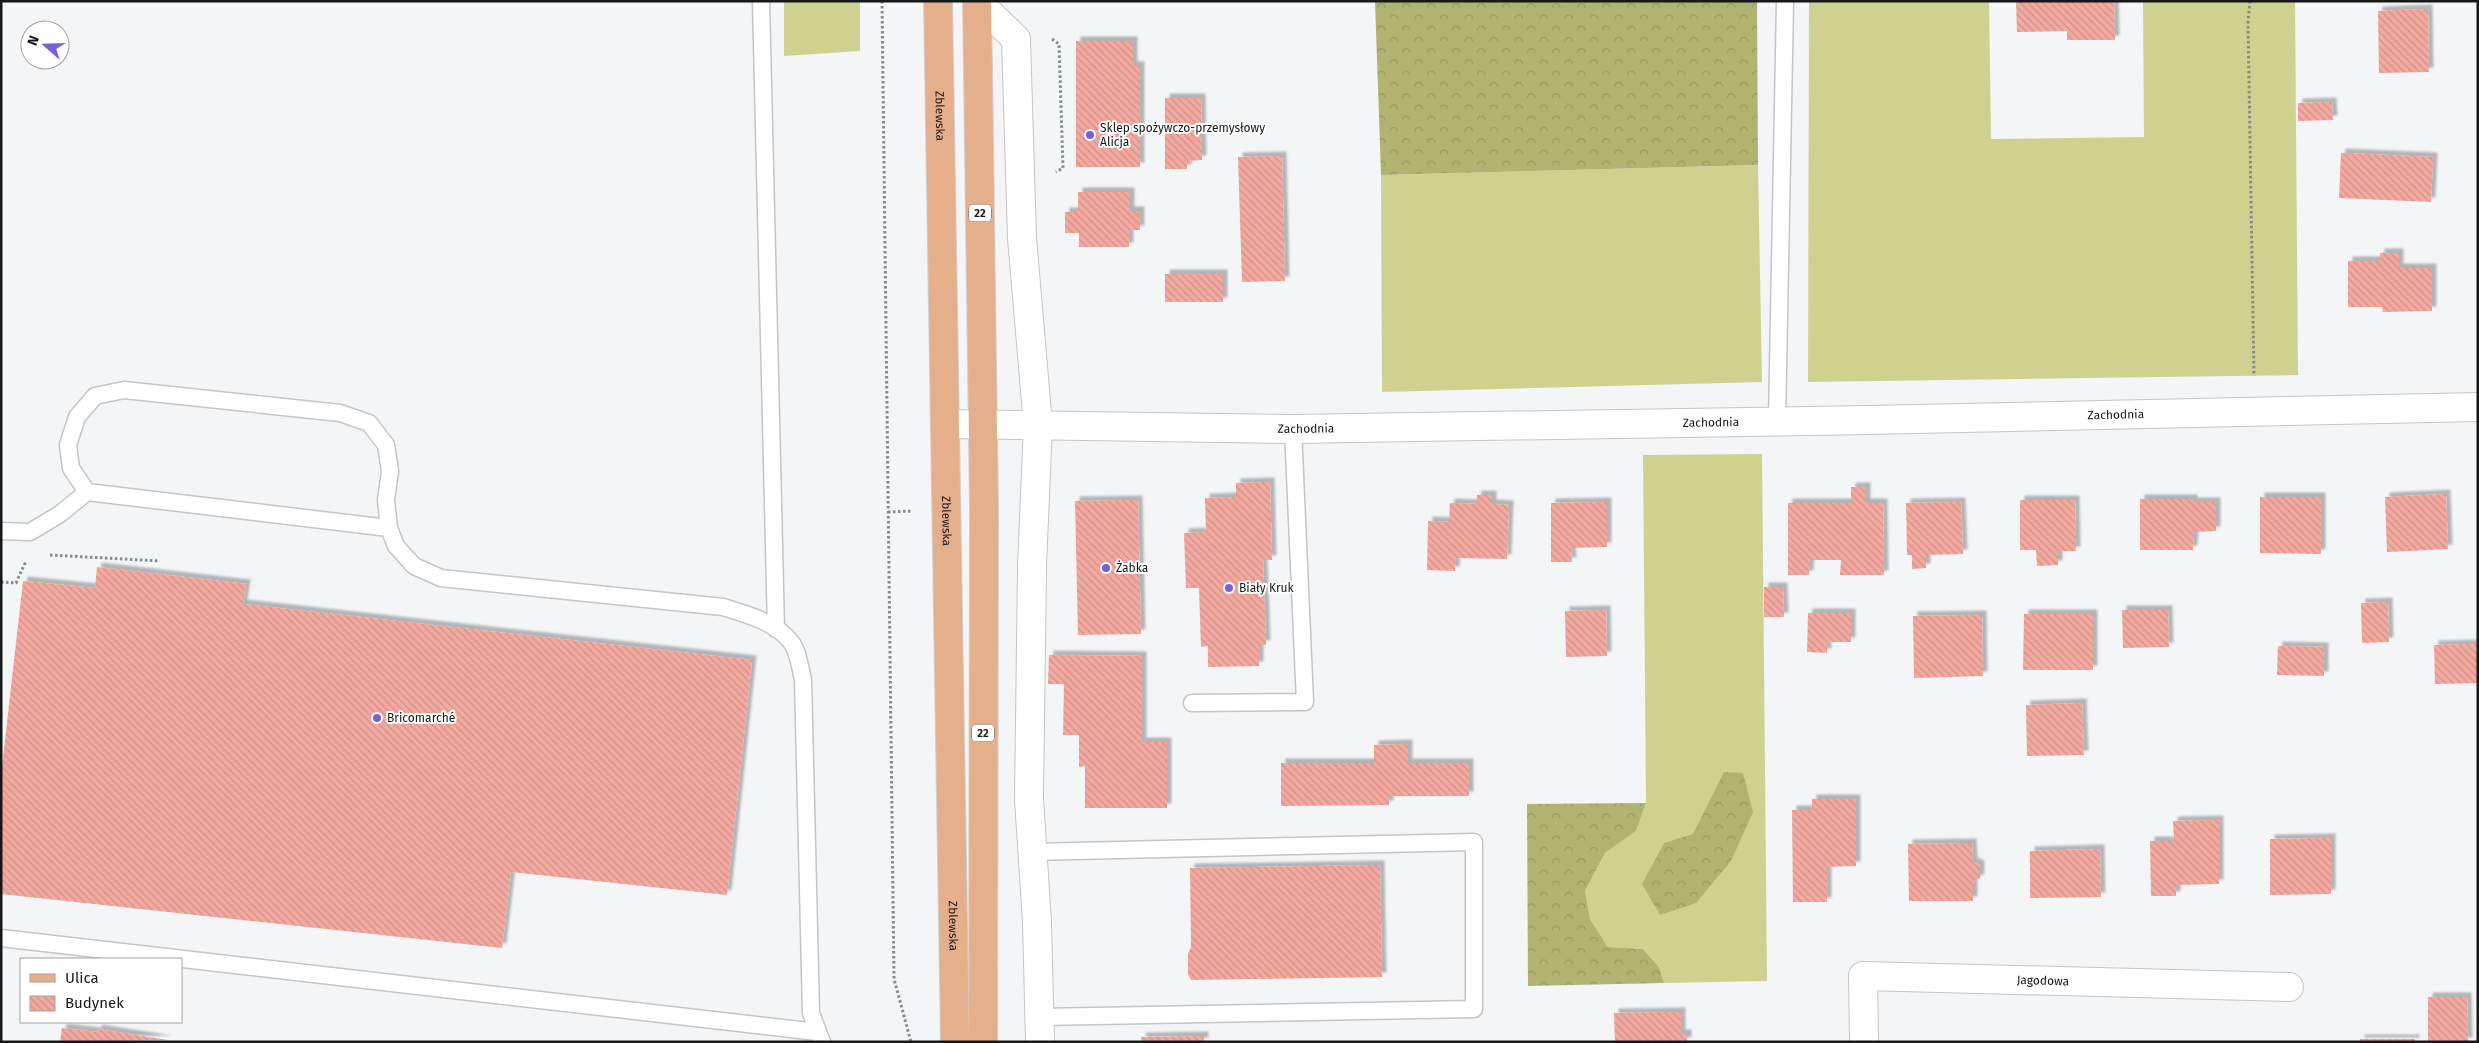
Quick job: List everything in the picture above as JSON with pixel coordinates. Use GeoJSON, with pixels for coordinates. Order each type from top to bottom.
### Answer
{"type":"FeatureCollection","features":[{"type":"Feature","properties":{"kind":"main road","name":"Zblewska"},"geometry":{"type":"LineString","coordinates":[[938,1],[955,1042]]}},
{"type":"Feature","properties":{"kind":"main road","name":"22"},"geometry":{"type":"LineString","coordinates":[[977,1],[982,424],[983,1042]]}},
{"type":"Feature","properties":{"kind":"street"},"geometry":{"type":"LineString","coordinates":[[977,1],[1016,39],[1022,238],[1038,425],[1031,596],[1029,799],[1037,922],[1040,1030]]}},
{"type":"Feature","properties":{"kind":"street","name":"Zachodnia"},"geometry":{"type":"LineString","coordinates":[[945,424],[1293,429],[1778,422],[2478,407]]}},
{"type":"Feature","properties":{"kind":"street","name":"Jagodowa"},"geometry":{"type":"LineString","coordinates":[[1864,1042],[1863,976],[2289,987]]}},
{"type":"Feature","properties":{"kind":"lane"},"geometry":{"type":"LineString","coordinates":[[761,1],[776,629]]}},
{"type":"Feature","properties":{"kind":"lane"},"geometry":{"type":"LineString","coordinates":[[1778,422],[1785,1]]}},
{"type":"Feature","properties":{"kind":"lane"},"geometry":{"type":"LineString","coordinates":[[88,492],[71,468],[68,445],[76,417],[95,396],[124,390],[340,413],[369,423],[386,445],[390,471],[386,500],[389,528],[396,546],[414,566],[441,578],[723,608],[750,615],[776,629],[792,643],[803,679],[811,1014],[820,1037],[182,960]]}},
{"type":"Feature","properties":{"kind":"lane"},"geometry":{"type":"LineString","coordinates":[[1192,703],[1305,702],[1293,429]]}},
{"type":"Feature","properties":{"kind":"lane"},"geometry":{"type":"LineString","coordinates":[[1,531],[30,532],[60,514],[88,492],[389,528]]}},
{"type":"Feature","properties":{"kind":"lane"},"geometry":{"type":"LineString","coordinates":[[1031,852],[1474,842],[1474,1009],[1040,1030]]}},
{"type":"Feature","properties":{"kind":"lane"},"geometry":{"type":"LineString","coordinates":[[1,938],[166,958]]}},
{"type":"Feature","properties":{"kind":"path"},"geometry":{"type":"LineString","coordinates":[[882,1],[894,979],[911,1042]]}},
{"type":"Feature","properties":{"kind":"path"},"geometry":{"type":"LineString","coordinates":[[2250,1],[2250,149],[2255,412]]}},
{"type":"Feature","properties":{"kind":"path"},"geometry":{"type":"LineString","coordinates":[[1,582],[16,583],[29,554]]}},
{"type":"Feature","properties":{"kind":"path"},"geometry":{"type":"LineString","coordinates":[[47,555],[160,561]]}},
{"type":"Feature","properties":{"kind":"green space"},"geometry":{"type":"Polygon","coordinates":[[[784,1],[860,1],[860,51],[784,56],[784,1]]]}},
{"type":"Feature","properties":{"kind":"green space"},"geometry":{"type":"Polygon","coordinates":[[[1375,1],[1757,1],[1758,165],[1381,175],[1375,1]]]}},
{"type":"Feature","properties":{"kind":"green space"},"geometry":{"type":"Polygon","coordinates":[[[1809,1],[1989,1],[1991,139],[2144,137],[2143,1],[2295,1],[2298,375],[1808,382],[1809,1]]]}},
{"type":"Feature","properties":{"kind":"green space"},"geometry":{"type":"Polygon","coordinates":[[[1758,165],[1762,382],[1382,392],[1381,175],[1758,165]]]}},
{"type":"Feature","properties":{"kind":"green space"},"geometry":{"type":"Polygon","coordinates":[[[1762,454],[1767,981],[1664,983],[1659,967],[1643,949],[1608,947],[1590,919],[1585,891],[1605,853],[1636,831],[1646,803],[1643,455],[1762,454]]]}},
{"type":"Feature","properties":{"kind":"green space"},"geometry":{"type":"Polygon","coordinates":[[[1724,772],[1743,773],[1753,812],[1731,861],[1696,903],[1660,915],[1642,884],[1664,843],[1693,834],[1724,772]]]}},
{"type":"Feature","properties":{"kind":"green space"},"geometry":{"type":"Polygon","coordinates":[[[1646,803],[1636,831],[1605,853],[1585,891],[1590,919],[1608,947],[1643,949],[1659,967],[1664,983],[1528,986],[1527,804],[1646,803]]]}},
{"type":"Feature","properties":{"kind":"building"},"geometry":{"type":"Polygon","coordinates":[[[2016,1],[2114,1],[2115,40],[2067,40],[2067,31],[2017,32],[2016,1]]]}},
{"type":"Feature","properties":{"kind":"building"},"geometry":{"type":"Polygon","coordinates":[[[2428,9],[2429,72],[2379,73],[2378,11],[2428,9]]]}},
{"type":"Feature","properties":{"kind":"building"},"geometry":{"type":"Polygon","coordinates":[[[1076,41],[1133,41],[1133,66],[1140,66],[1140,167],[1076,167],[1076,41]]]}},
{"type":"Feature","properties":{"kind":"building"},"geometry":{"type":"Polygon","coordinates":[[[1165,98],[1201,98],[1202,160],[1187,161],[1187,169],[1165,169],[1165,98]]]}},
{"type":"Feature","properties":{"kind":"building"},"geometry":{"type":"Polygon","coordinates":[[[2332,102],[2333,120],[2298,121],[2298,103],[2332,102]]]}},
{"type":"Feature","properties":{"kind":"building"},"geometry":{"type":"Polygon","coordinates":[[[2341,153],[2433,157],[2431,202],[2339,198],[2341,153]]]}},
{"type":"Feature","properties":{"kind":"building"},"geometry":{"type":"Polygon","coordinates":[[[1282,156],[1285,281],[1242,282],[1238,157],[1282,156]]]}},
{"type":"Feature","properties":{"kind":"building"},"geometry":{"type":"Polygon","coordinates":[[[1078,192],[1130,192],[1130,211],[1140,211],[1140,230],[1129,230],[1129,247],[1079,247],[1079,233],[1065,233],[1065,212],[1078,212],[1078,192]]]}},
{"type":"Feature","properties":{"kind":"building"},"geometry":{"type":"Polygon","coordinates":[[[2380,253],[2399,253],[2399,268],[2432,268],[2432,311],[2383,312],[2382,307],[2348,307],[2348,261],[2380,261],[2380,253]]]}},
{"type":"Feature","properties":{"kind":"building"},"geometry":{"type":"Polygon","coordinates":[[[1165,274],[1223,274],[1223,302],[1165,302],[1165,274]]]}},
{"type":"Feature","properties":{"kind":"building"},"geometry":{"type":"Polygon","coordinates":[[[1270,482],[1272,560],[1263,560],[1266,645],[1259,645],[1259,666],[1208,667],[1208,646],[1201,647],[1199,588],[1186,588],[1184,533],[1206,532],[1205,498],[1236,497],[1236,483],[1270,482]]]}},
{"type":"Feature","properties":{"kind":"building"},"geometry":{"type":"Polygon","coordinates":[[[1851,487],[1866,487],[1866,503],[1883,503],[1884,575],[1840,575],[1841,560],[1810,560],[1809,575],[1788,575],[1788,503],[1851,503],[1851,487]]]}},
{"type":"Feature","properties":{"kind":"building"},"geometry":{"type":"Polygon","coordinates":[[[2446,494],[2448,549],[2387,552],[2385,497],[2446,494]]]}},
{"type":"Feature","properties":{"kind":"building"},"geometry":{"type":"Polygon","coordinates":[[[1477,495],[1492,495],[1492,504],[1509,505],[1507,559],[1456,558],[1455,571],[1427,570],[1428,521],[1449,522],[1450,503],[1476,504],[1477,495]]]}},
{"type":"Feature","properties":{"kind":"building"},"geometry":{"type":"Polygon","coordinates":[[[2260,497],[2321,497],[2321,554],[2260,553],[2260,497]]]}},
{"type":"Feature","properties":{"kind":"building"},"geometry":{"type":"Polygon","coordinates":[[[2140,499],[2193,499],[2193,502],[2216,502],[2216,531],[2194,532],[2193,550],[2140,550],[2140,499]]]}},
{"type":"Feature","properties":{"kind":"building"},"geometry":{"type":"Polygon","coordinates":[[[1138,500],[1141,634],[1078,635],[1075,501],[1138,500]]]}},
{"type":"Feature","properties":{"kind":"building"},"geometry":{"type":"Polygon","coordinates":[[[2020,500],[2075,500],[2076,551],[2058,551],[2058,565],[2037,566],[2036,550],[2020,550],[2020,500]]]}},
{"type":"Feature","properties":{"kind":"building"},"geometry":{"type":"Polygon","coordinates":[[[1607,502],[1607,547],[1571,548],[1572,562],[1551,562],[1551,503],[1607,502]]]}},
{"type":"Feature","properties":{"kind":"building"},"geometry":{"type":"Polygon","coordinates":[[[1961,502],[1963,554],[1926,555],[1926,568],[1912,569],[1912,555],[1907,555],[1906,503],[1961,502]]]}},
{"type":"Feature","properties":{"kind":"building","name":"Bricomarché"},"geometry":{"type":"Polygon","coordinates":[[[97,567],[246,584],[243,604],[752,660],[727,895],[511,872],[502,948],[1,894],[1,776],[23,581],[95,588],[97,567]]]}},
{"type":"Feature","properties":{"kind":"building"},"geometry":{"type":"Polygon","coordinates":[[[1764,587],[1783,587],[1784,617],[1764,617],[1764,587]]]}},
{"type":"Feature","properties":{"kind":"building"},"geometry":{"type":"Polygon","coordinates":[[[2388,602],[2389,642],[2362,643],[2361,603],[2388,602]]]}},
{"type":"Feature","properties":{"kind":"building"},"geometry":{"type":"Polygon","coordinates":[[[1606,610],[1607,656],[1566,657],[1565,611],[1606,610]]]}},
{"type":"Feature","properties":{"kind":"building"},"geometry":{"type":"Polygon","coordinates":[[[2122,610],[2168,610],[2169,647],[2123,648],[2122,610]]]}},
{"type":"Feature","properties":{"kind":"building"},"geometry":{"type":"Polygon","coordinates":[[[1808,613],[1851,613],[1851,642],[1827,642],[1827,653],[1807,652],[1808,613]]]}},
{"type":"Feature","properties":{"kind":"building"},"geometry":{"type":"Polygon","coordinates":[[[2024,614],[2093,614],[2093,670],[2023,670],[2024,614]]]}},
{"type":"Feature","properties":{"kind":"building"},"geometry":{"type":"Polygon","coordinates":[[[1982,615],[1983,676],[1914,678],[1913,616],[1982,615]]]}},
{"type":"Feature","properties":{"kind":"building"},"geometry":{"type":"Polygon","coordinates":[[[2478,644],[2478,683],[2435,684],[2434,645],[2478,644]]]}},
{"type":"Feature","properties":{"kind":"building"},"geometry":{"type":"Polygon","coordinates":[[[2278,646],[2324,647],[2324,676],[2277,675],[2278,646]]]}},
{"type":"Feature","properties":{"kind":"building"},"geometry":{"type":"Polygon","coordinates":[[[1049,655],[1142,656],[1142,742],[1167,742],[1167,808],[1085,808],[1085,766],[1079,767],[1079,735],[1063,735],[1064,684],[1048,684],[1049,655]]]}},
{"type":"Feature","properties":{"kind":"building"},"geometry":{"type":"Polygon","coordinates":[[[2082,703],[2084,755],[2027,756],[2026,705],[2082,703]]]}},
{"type":"Feature","properties":{"kind":"building"},"geometry":{"type":"Polygon","coordinates":[[[1408,744],[1408,763],[1469,763],[1469,796],[1389,796],[1389,805],[1281,806],[1281,763],[1374,763],[1374,745],[1408,744]]]}},
{"type":"Feature","properties":{"kind":"building"},"geometry":{"type":"Polygon","coordinates":[[[1812,799],[1856,799],[1856,866],[1827,867],[1827,902],[1793,902],[1792,810],[1812,810],[1812,799]]]}},
{"type":"Feature","properties":{"kind":"building"},"geometry":{"type":"Polygon","coordinates":[[[2219,820],[2219,884],[2176,885],[2176,896],[2151,896],[2150,841],[2174,841],[2173,821],[2219,820]]]}},
{"type":"Feature","properties":{"kind":"building"},"geometry":{"type":"Polygon","coordinates":[[[2331,838],[2331,894],[2270,895],[2270,839],[2331,838]]]}},
{"type":"Feature","properties":{"kind":"building"},"geometry":{"type":"Polygon","coordinates":[[[1972,843],[1973,862],[1980,865],[1980,878],[1973,882],[1973,901],[1909,901],[1908,844],[1972,843]]]}},
{"type":"Feature","properties":{"kind":"building"},"geometry":{"type":"Polygon","coordinates":[[[2100,849],[2101,897],[2030,898],[2030,851],[2100,849]]]}},
{"type":"Feature","properties":{"kind":"building"},"geometry":{"type":"Polygon","coordinates":[[[1380,865],[1382,977],[1191,980],[1188,974],[1188,954],[1191,947],[1190,868],[1380,865]]]}},
{"type":"Feature","properties":{"kind":"building"},"geometry":{"type":"Polygon","coordinates":[[[2428,997],[2467,997],[2468,1042],[2428,1042],[2428,997]]]}},
{"type":"Feature","properties":{"kind":"building"},"geometry":{"type":"Polygon","coordinates":[[[1681,1012],[1681,1034],[1687,1034],[1687,1042],[1615,1042],[1614,1013],[1681,1012]]]}},
{"type":"Feature","properties":{"kind":"building"},"geometry":{"type":"Polygon","coordinates":[[[62,1028],[97,1032],[97,1029],[168,1040],[60,1042],[62,1028]]]}},
{"type":"Feature","properties":{"kind":"building"},"geometry":{"type":"Polygon","coordinates":[[[1204,1036],[1204,1042],[1142,1042],[1141,1037],[1204,1036]]]}},
{"type":"Feature","properties":{"kind":"building"},"geometry":{"type":"Polygon","coordinates":[[[2360,1039],[2415,1039],[2415,1042],[2360,1042],[2360,1039]]]}},
{"type":"Feature","properties":{"kind":"place","name":"Sklep spożywczo-przemysłowy Alicja"},"geometry":{"type":"Point","coordinates":[1090,135]}},
{"type":"Feature","properties":{"kind":"place","name":"Żabka"},"geometry":{"type":"Point","coordinates":[1106,568]}},
{"type":"Feature","properties":{"kind":"place","name":"Biały Kruk"},"geometry":{"type":"Point","coordinates":[1229,588]}},
{"type":"Feature","properties":{"kind":"place","name":"Bricomarché"},"geometry":{"type":"Point","coordinates":[377,718]}}]}
